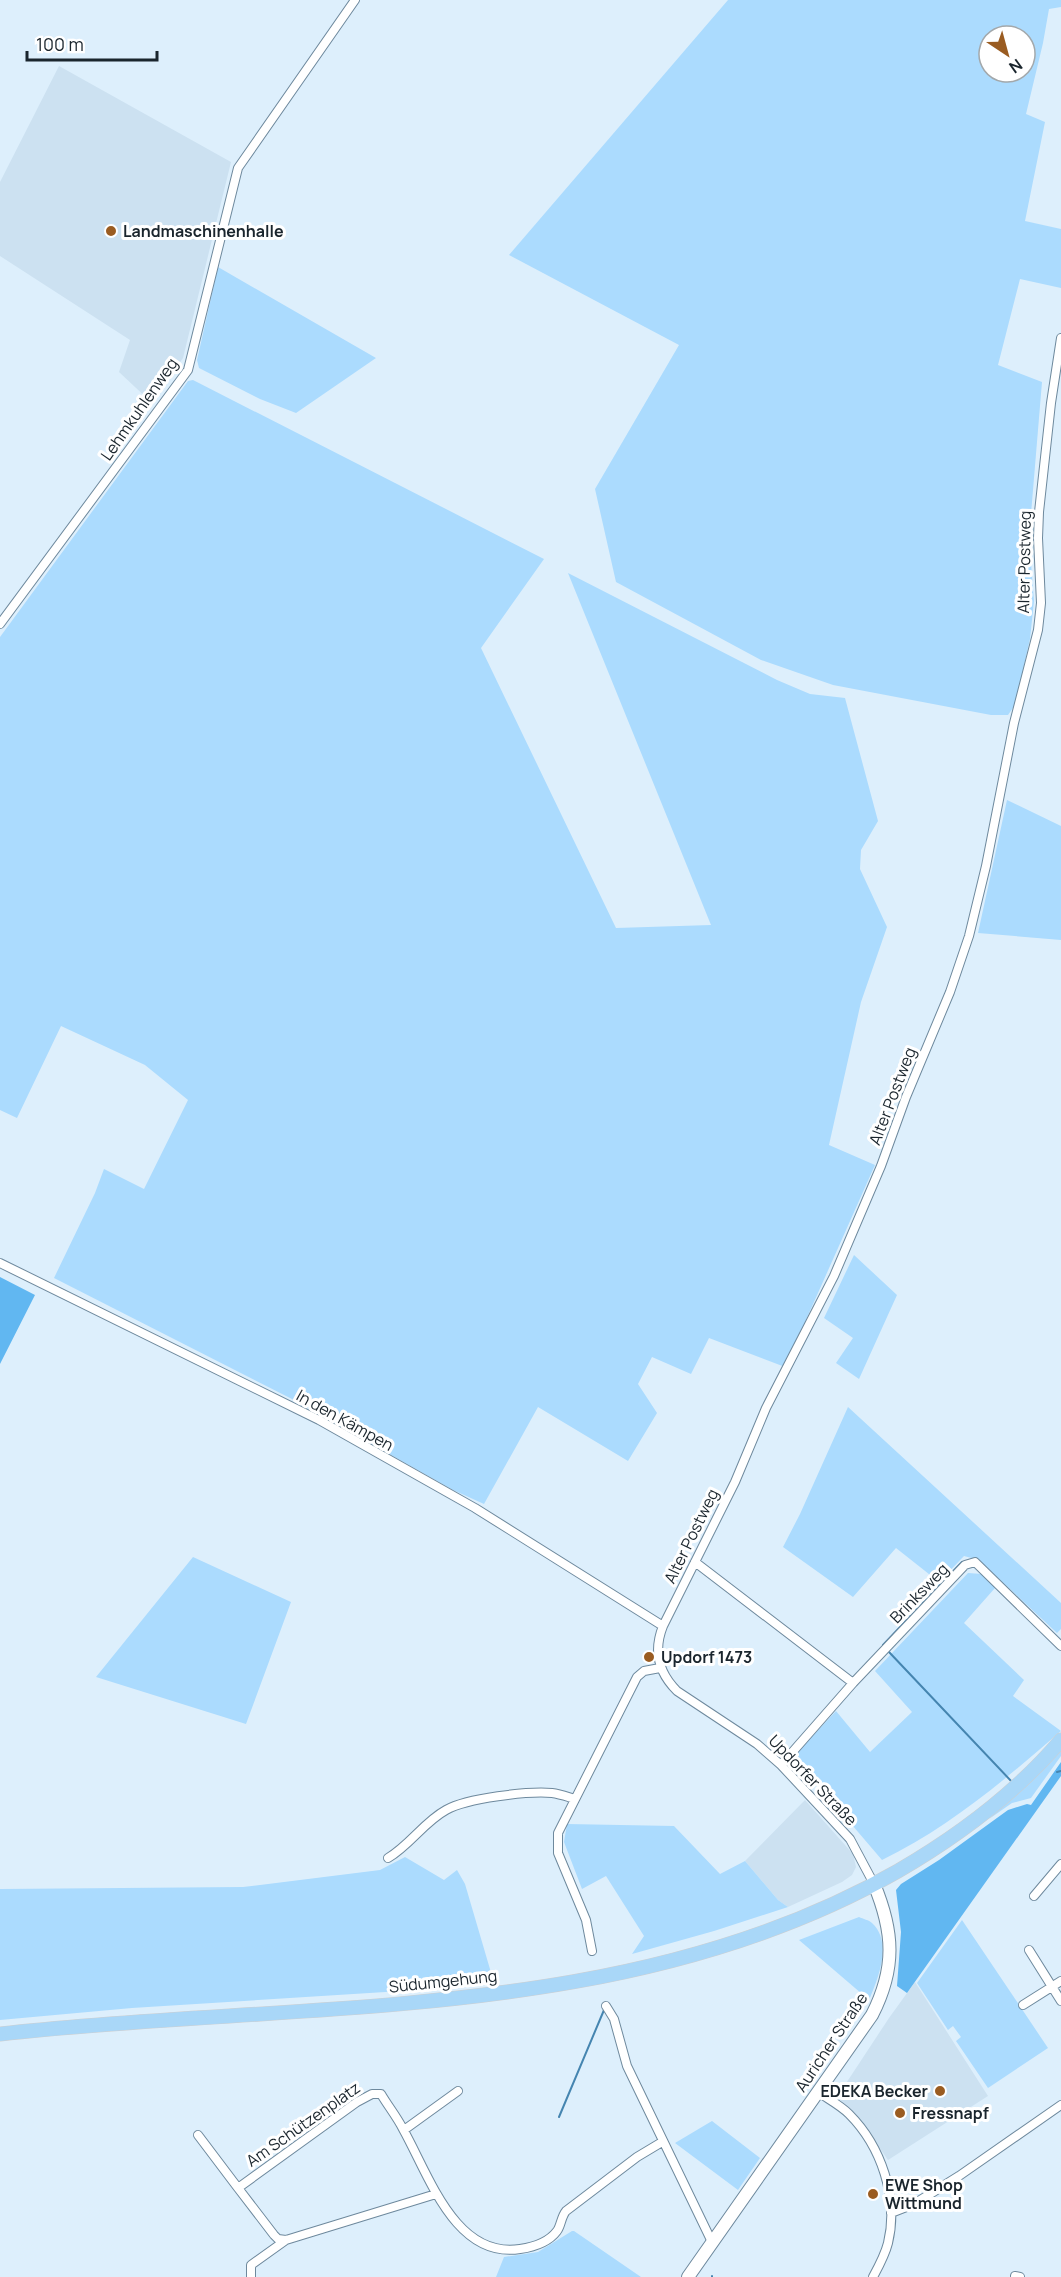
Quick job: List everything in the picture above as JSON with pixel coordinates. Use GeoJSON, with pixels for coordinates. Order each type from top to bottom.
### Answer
{"type":"FeatureCollection","features":[{"type":"Feature","properties":{"kind":"main road"},"geometry":{"type":"LineString","coordinates":[[874,1884],[932,1852],[970,1826],[1005,1797],[1061,1740]]}},
{"type":"Feature","properties":{"kind":"main road","name":"Südumgehung"},"geometry":{"type":"LineString","coordinates":[[0,2034],[94,2024],[364,2006],[527,1989],[598,1977],[688,1956],[739,1941],[787,1924],[874,1884]]}},
{"type":"Feature","properties":{"kind":"street","name":"Lehmkuhlenweg"},"geometry":{"type":"LineString","coordinates":[[0,624],[188,369],[238,168],[355,0]]}},
{"type":"Feature","properties":{"kind":"street","name":"Alter Postweg"},"geometry":{"type":"LineString","coordinates":[[660,1668],[658,1643],[663,1626],[735,1482],[766,1408],[839,1265],[950,992],[976,913],[1014,723],[1038,630],[1041,603],[1039,512],[1061,338]]}},
{"type":"Feature","properties":{"kind":"street","name":"In den Kämpen"},"geometry":{"type":"LineString","coordinates":[[0,1263],[319,1420],[475,1508],[663,1626]]}},
{"type":"Feature","properties":{"kind":"street"},"geometry":{"type":"LineString","coordinates":[[695,1562],[853,1683]]}},
{"type":"Feature","properties":{"kind":"street","name":"Brinksweg"},"geometry":{"type":"LineString","coordinates":[[781,1765],[853,1683],[965,1566],[975,1562],[1061,1646]]}},
{"type":"Feature","properties":{"kind":"street"},"geometry":{"type":"LineString","coordinates":[[592,1951],[586,1920],[564,1870],[556,1843],[561,1826],[637,1677],[644,1671],[660,1668]]}},
{"type":"Feature","properties":{"kind":"street","name":"Updorfer Straße"},"geometry":{"type":"LineString","coordinates":[[660,1668],[677,1691],[757,1744],[781,1765],[850,1839],[874,1884]]}},
{"type":"Feature","properties":{"kind":"street"},"geometry":{"type":"LineString","coordinates":[[388,1858],[401,1850],[447,1809],[496,1797],[532,1793],[554,1793],[575,1799]]}},
{"type":"Feature","properties":{"kind":"street"},"geometry":{"type":"LineString","coordinates":[[1034,1896],[1061,1864]]}},
{"type":"Feature","properties":{"kind":"street","name":"Auricher Straße"},"geometry":{"type":"LineString","coordinates":[[688,2277],[872,2015],[881,1997],[887,1978],[890,1938],[874,1884]]}},
{"type":"Feature","properties":{"kind":"street"},"geometry":{"type":"LineString","coordinates":[[1029,1950],[1061,2001]]}},
{"type":"Feature","properties":{"kind":"street"},"geometry":{"type":"LineString","coordinates":[[1023,2005],[1061,1980]]}},
{"type":"Feature","properties":{"kind":"street"},"geometry":{"type":"LineString","coordinates":[[606,2006],[614,2019],[627,2066],[712,2242]]}},
{"type":"Feature","properties":{"kind":"street"},"geometry":{"type":"LineString","coordinates":[[404,2130],[458,2091]]}},
{"type":"Feature","properties":{"kind":"street"},"geometry":{"type":"LineString","coordinates":[[818,2092],[850,2115],[873,2146],[884,2170],[891,2213],[888,2245],[873,2277]]}},
{"type":"Feature","properties":{"kind":"street","name":"Am Schützenplatz"},"geometry":{"type":"LineString","coordinates":[[238,2188],[357,2102],[372,2094],[381,2094],[404,2130],[436,2194],[460,2226],[474,2239],[494,2248],[509,2251],[541,2244],[558,2230],[566,2211],[637,2157],[662,2142]]}},
{"type":"Feature","properties":{"kind":"street"},"geometry":{"type":"LineString","coordinates":[[891,2213],[914,2204],[959,2176],[1061,2105]]}},
{"type":"Feature","properties":{"kind":"street","name":"Am Schützenplatz"},"geometry":{"type":"LineString","coordinates":[[198,2135],[274,2235],[278,2239],[286,2240]]}},
{"type":"Feature","properties":{"kind":"street"},"geometry":{"type":"LineString","coordinates":[[251,2277],[252,2265],[286,2240],[436,2194]]}},
{"type":"Feature","properties":{"kind":"shaded area"},"geometry":{"type":"Polygon","coordinates":[[[728,0],[1061,0],[1061,7],[1049,9],[1037,68],[1037,24],[977,24],[977,84],[1033,84],[1026,114],[1045,122],[1025,221],[1061,229],[1061,288],[1020,279],[998,365],[1042,382],[1029,538],[1034,601],[1030,639],[1015,705],[1008,715],[991,715],[833,685],[761,660],[616,582],[595,489],[679,345],[509,255],[728,0]]]}},
{"type":"Feature","properties":{"kind":"shaded area"},"geometry":{"type":"Polygon","coordinates":[[[59,66],[231,162],[183,358],[151,402],[119,372],[130,340],[0,256],[0,182],[59,66]]]}},
{"type":"Feature","properties":{"kind":"shaded area"},"geometry":{"type":"Polygon","coordinates":[[[218,267],[376,358],[296,413],[260,399],[199,368],[197,360],[218,267]]]}},
{"type":"Feature","properties":{"kind":"shaded area"},"geometry":{"type":"Polygon","coordinates":[[[193,380],[544,559],[481,648],[616,928],[711,925],[568,573],[777,680],[810,694],[845,698],[878,821],[861,850],[860,869],[887,927],[861,1002],[829,1145],[875,1165],[785,1367],[709,1338],[691,1374],[652,1357],[638,1384],[657,1413],[628,1461],[538,1407],[484,1504],[453,1490],[292,1399],[54,1278],[95,1193],[104,1169],[144,1189],[188,1100],[145,1065],[61,1026],[17,1118],[0,1110],[0,637],[188,381],[193,380]]]}},
{"type":"Feature","properties":{"kind":"shaded area"},"geometry":{"type":"Polygon","coordinates":[[[1007,800],[1061,826],[1061,940],[978,933],[1007,800]]]}},
{"type":"Feature","properties":{"kind":"shaded area"},"geometry":{"type":"Polygon","coordinates":[[[854,1255],[897,1295],[859,1379],[836,1363],[853,1338],[824,1318],[854,1255]]]}},
{"type":"Feature","properties":{"kind":"shaded area"},"geometry":{"type":"Polygon","coordinates":[[[0,1277],[35,1295],[0,1364],[0,1277]]]}},
{"type":"Feature","properties":{"kind":"shaded area"},"geometry":{"type":"Polygon","coordinates":[[[848,1407],[1061,1603],[1061,1629],[1057,1633],[979,1560],[964,1556],[939,1582],[896,1548],[853,1597],[783,1547],[848,1407]]]}},
{"type":"Feature","properties":{"kind":"shaded area"},"geometry":{"type":"Polygon","coordinates":[[[193,1557],[291,1602],[246,1724],[96,1677],[193,1557]]]}},
{"type":"Feature","properties":{"kind":"shaded area"},"geometry":{"type":"Polygon","coordinates":[[[968,1573],[982,1574],[995,1588],[964,1623],[1024,1680],[1013,1696],[1061,1731],[976,1802],[930,1833],[882,1860],[817,1784],[791,1759],[836,1711],[870,1752],[912,1712],[875,1671],[968,1573]]]}},
{"type":"Feature","properties":{"kind":"shaded area"},"geometry":{"type":"Polygon","coordinates":[[[1061,1748],[1061,1756],[1031,1798],[1012,1803],[989,1819],[1061,1748]]]}},
{"type":"Feature","properties":{"kind":"shaded area"},"geometry":{"type":"Polygon","coordinates":[[[1061,1762],[1061,1776],[907,1993],[897,1986],[901,1932],[896,1890],[901,1884],[939,1860],[1008,1810],[1027,1804],[1031,1805],[1061,1762]]]}},
{"type":"Feature","properties":{"kind":"shaded area"},"geometry":{"type":"Polygon","coordinates":[[[805,1800],[853,1854],[856,1867],[852,1875],[842,1882],[788,1907],[778,1900],[745,1861],[805,1800]]]}},
{"type":"Feature","properties":{"kind":"shaded area"},"geometry":{"type":"Polygon","coordinates":[[[567,1824],[674,1826],[720,1874],[745,1861],[778,1900],[788,1907],[632,1954],[644,1936],[606,1876],[582,1889],[564,1842],[567,1824]]]}},
{"type":"Feature","properties":{"kind":"shaded area"},"geometry":{"type":"Polygon","coordinates":[[[405,1857],[444,1880],[457,1870],[465,1884],[492,1976],[449,1988],[132,2008],[0,2020],[0,1889],[243,1887],[380,1870],[405,1857]]]}},
{"type":"Feature","properties":{"kind":"shaded area"},"geometry":{"type":"Polygon","coordinates":[[[859,1917],[872,1923],[882,1940],[882,1961],[869,2000],[799,1940],[859,1917]]]}},
{"type":"Feature","properties":{"kind":"shaded area"},"geometry":{"type":"Polygon","coordinates":[[[962,1920],[1048,2048],[988,2088],[956,2041],[961,2037],[953,2026],[948,2030],[917,1983],[962,1920]]]}},
{"type":"Feature","properties":{"kind":"shaded area"},"geometry":{"type":"Polygon","coordinates":[[[915,1982],[988,2096],[888,2160],[858,2117],[837,2097],[915,1982]]]}},
{"type":"Feature","properties":{"kind":"shaded area"},"geometry":{"type":"Polygon","coordinates":[[[712,2121],[760,2158],[738,2190],[675,2143],[712,2121]]]}},
{"type":"Feature","properties":{"kind":"shaded area"},"geometry":{"type":"Polygon","coordinates":[[[572,2231],[641,2277],[496,2277],[504,2257],[538,2252],[572,2231]]]}},
{"type":"Feature","properties":{"kind":"waterway"},"geometry":{"type":"LineString","coordinates":[[883,1645],[962,1562]]}},
{"type":"Feature","properties":{"kind":"waterway"},"geometry":{"type":"LineString","coordinates":[[889,1652],[1013,1783]]}},
{"type":"Feature","properties":{"kind":"waterway"},"geometry":{"type":"LineString","coordinates":[[1057,1772],[1061,1771]]}},
{"type":"Feature","properties":{"kind":"waterway"},"geometry":{"type":"LineString","coordinates":[[559,2117],[604,2010]]}},
{"type":"Feature","properties":{"kind":"place","name":"Landmaschinenhalle"},"geometry":{"type":"Point","coordinates":[111,231]}},
{"type":"Feature","properties":{"kind":"place","name":"Updorf 1473"},"geometry":{"type":"Point","coordinates":[649,1657]}},
{"type":"Feature","properties":{"kind":"place","name":"EDEKA Becker"},"geometry":{"type":"Point","coordinates":[940,2091]}},
{"type":"Feature","properties":{"kind":"place","name":"Fressnapf"},"geometry":{"type":"Point","coordinates":[900,2113]}},
{"type":"Feature","properties":{"kind":"place","name":"EWE Shop Wittmund"},"geometry":{"type":"Point","coordinates":[873,2194]}}]}
